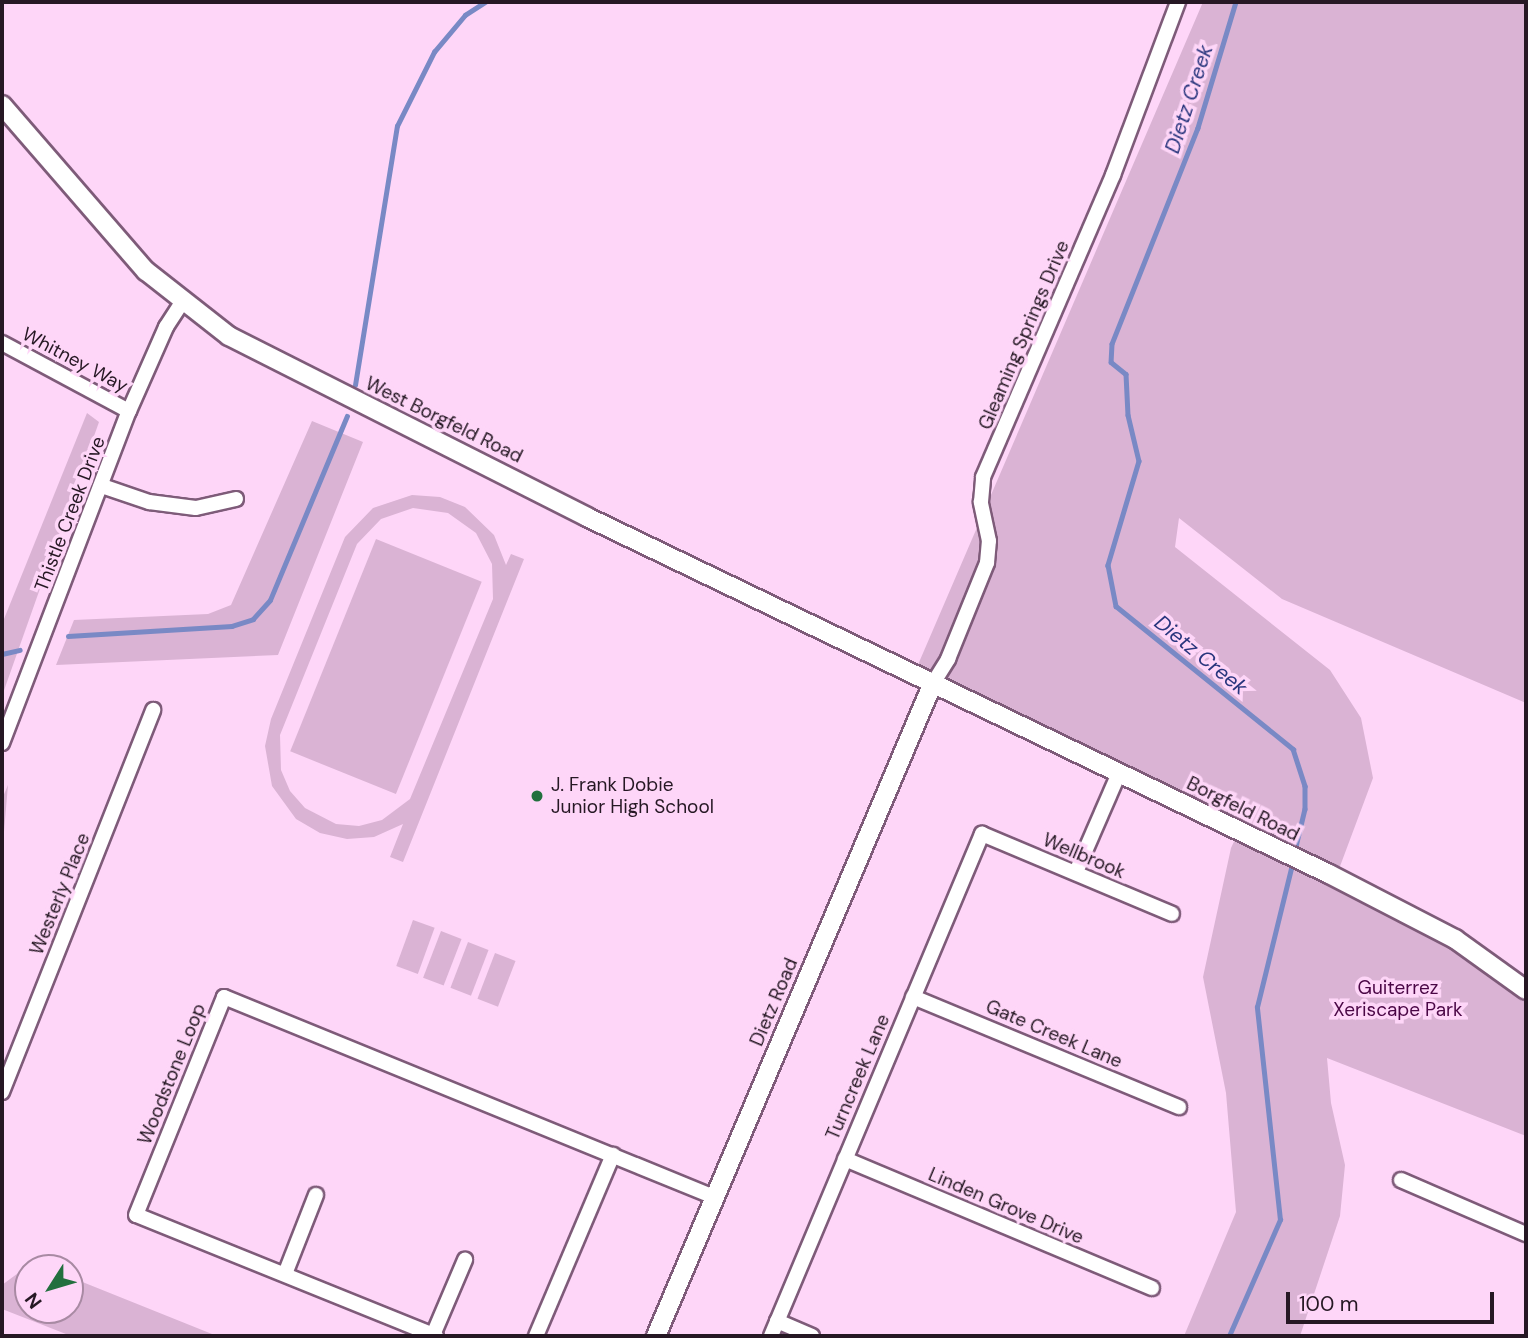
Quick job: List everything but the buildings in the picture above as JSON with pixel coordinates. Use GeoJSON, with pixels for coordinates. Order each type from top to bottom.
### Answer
{"type":"FeatureCollection","features":[{"type":"Feature","properties":{"kind":"street","name":"Gleaming Springs Drive"},"geometry":{"type":"LineString","coordinates":[[932,685],[948,659],[987,563],[989,541],[981,502],[983,478],[1113,175],[1178,2]]}},
{"type":"Feature","properties":{"kind":"street","name":"West Borgfeld Road"},"geometry":{"type":"LineString","coordinates":[[2,106],[146,271],[182,302],[229,336],[932,685]]}},
{"type":"Feature","properties":{"kind":"street","name":"Thistle Creek Drive"},"geometry":{"type":"LineString","coordinates":[[2,743],[129,411],[166,327],[182,302]]}},
{"type":"Feature","properties":{"kind":"street","name":"Whitney Way"},"geometry":{"type":"LineString","coordinates":[[2,343],[129,411]]}},
{"type":"Feature","properties":{"kind":"street"},"geometry":{"type":"LineString","coordinates":[[102,486],[149,502],[196,509],[236,499]]}},
{"type":"Feature","properties":{"kind":"street","name":"Borgfeld Road"},"geometry":{"type":"LineString","coordinates":[[932,685],[1329,874],[1455,939],[1526,990]]}},
{"type":"Feature","properties":{"kind":"street","name":"Dietz Road"},"geometry":{"type":"LineString","coordinates":[[656,1336],[932,685]]}},
{"type":"Feature","properties":{"kind":"street","name":"Westerly Place"},"geometry":{"type":"LineString","coordinates":[[2,1092],[153,710]]}},
{"type":"Feature","properties":{"kind":"street"},"geometry":{"type":"LineString","coordinates":[[1076,872],[1119,773]]}},
{"type":"Feature","properties":{"kind":"street","name":"Wellbrook"},"geometry":{"type":"LineString","coordinates":[[982,834],[1172,914]]}},
{"type":"Feature","properties":{"kind":"street","name":"Turncreek Lane"},"geometry":{"type":"LineString","coordinates":[[771,1336],[982,834]]}},
{"type":"Feature","properties":{"kind":"street","name":"Gate Creek Lane"},"geometry":{"type":"LineString","coordinates":[[913,997],[1179,1107]]}},
{"type":"Feature","properties":{"kind":"street","name":"Woodstone Loop"},"geometry":{"type":"LineString","coordinates":[[435,1336],[136,1214],[224,998],[714,1197]]}},
{"type":"Feature","properties":{"kind":"street"},"geometry":{"type":"LineString","coordinates":[[536,1336],[613,1155]]}},
{"type":"Feature","properties":{"kind":"street","name":"Linden Grove Drive"},"geometry":{"type":"LineString","coordinates":[[845,1159],[1152,1289]]}},
{"type":"Feature","properties":{"kind":"street"},"geometry":{"type":"LineString","coordinates":[[1401,1180],[1526,1234]]}},
{"type":"Feature","properties":{"kind":"street"},"geometry":{"type":"LineString","coordinates":[[285,1274],[316,1195]]}},
{"type":"Feature","properties":{"kind":"street"},"geometry":{"type":"LineString","coordinates":[[435,1336],[465,1260]]}},
{"type":"Feature","properties":{"kind":"street"},"geometry":{"type":"LineString","coordinates":[[777,1321],[812,1336]]}},
{"type":"Feature","properties":{"kind":"green space","name":"Guiterrez Xeriscape Park"},"geometry":{"type":"Polygon","coordinates":[[[1203,2],[1526,2],[1526,703],[1282,599],[1179,518],[1175,547],[1330,670],[1361,718],[1373,778],[1336,877],[1526,990],[1526,1136],[1327,1058],[1331,1103],[1345,1165],[1340,1216],[1300,1336],[1184,1336],[1236,1212],[1226,1093],[1203,977],[1231,848],[1239,831],[914,674],[1203,2]]]}},
{"type":"Feature","properties":{"kind":"green space"},"geometry":{"type":"Polygon","coordinates":[[[87,413],[99,422],[2,696],[2,624],[87,413]]]}},
{"type":"Feature","properties":{"kind":"green space"},"geometry":{"type":"Polygon","coordinates":[[[312,421],[363,442],[278,655],[56,665],[74,620],[208,614],[231,605],[312,421]]]}},
{"type":"Feature","properties":{"kind":"green space"},"geometry":{"type":"Polygon","coordinates":[[[412,495],[440,497],[465,507],[494,535],[506,565],[511,554],[524,559],[403,862],[390,857],[403,824],[374,837],[347,839],[320,833],[296,819],[272,786],[265,746],[271,719],[345,537],[373,508],[412,495]],[[413,508],[381,519],[357,544],[280,735],[281,770],[290,791],[305,808],[336,824],[359,826],[382,820],[410,799],[493,599],[492,564],[476,533],[448,513],[413,508]]]}},
{"type":"Feature","properties":{"kind":"green space"},"geometry":{"type":"Polygon","coordinates":[[[376,539],[482,582],[396,794],[290,751],[376,539]]]}},
{"type":"Feature","properties":{"kind":"green space"},"geometry":{"type":"Polygon","coordinates":[[[8,785],[3,843],[2,846],[2,799],[8,785]]]}},
{"type":"Feature","properties":{"kind":"green space"},"geometry":{"type":"Polygon","coordinates":[[[413,920],[435,928],[418,974],[396,966],[413,920]]]}},
{"type":"Feature","properties":{"kind":"green space"},"geometry":{"type":"Polygon","coordinates":[[[441,931],[462,939],[444,986],[423,978],[441,931]]]}},
{"type":"Feature","properties":{"kind":"green space"},"geometry":{"type":"Polygon","coordinates":[[[468,942],[489,950],[471,996],[450,988],[468,942]]]}},
{"type":"Feature","properties":{"kind":"green space"},"geometry":{"type":"Polygon","coordinates":[[[495,953],[516,961],[498,1007],[477,999],[495,953]]]}},
{"type":"Feature","properties":{"kind":"green space"},"geometry":{"type":"Polygon","coordinates":[[[14,1276],[14,1314],[2,1309],[2,1285],[14,1276]]]}},
{"type":"Feature","properties":{"kind":"green space"},"geometry":{"type":"Polygon","coordinates":[[[84,1283],[217,1336],[71,1336],[40,1324],[84,1324],[84,1283]]]}},
{"type":"Feature","properties":{"kind":"waterway"},"geometry":{"type":"LineString","coordinates":[[355,385],[397,126],[434,52],[465,15],[485,2]]}},
{"type":"Feature","properties":{"kind":"waterway","name":"Dietz Creek"},"geometry":{"type":"LineString","coordinates":[[1236,2],[1198,128],[1112,344],[1111,362],[1126,374],[1128,415],[1139,461],[1108,565],[1116,606],[1293,749],[1305,786],[1305,809],[1295,851]]}},
{"type":"Feature","properties":{"kind":"waterway"},"geometry":{"type":"LineString","coordinates":[[68,636],[232,626],[253,619],[270,600],[347,416]]}},
{"type":"Feature","properties":{"kind":"waterway"},"geometry":{"type":"LineString","coordinates":[[2,654],[20,650]]}},
{"type":"Feature","properties":{"kind":"waterway","name":"Dietz Creek"},"geometry":{"type":"LineString","coordinates":[[1229,1336],[1280,1220],[1257,1007],[1293,860]]}},
{"type":"Feature","properties":{"kind":"place","name":"J. Frank Dobie Junior High School"},"geometry":{"type":"Point","coordinates":[537,796]}}]}
